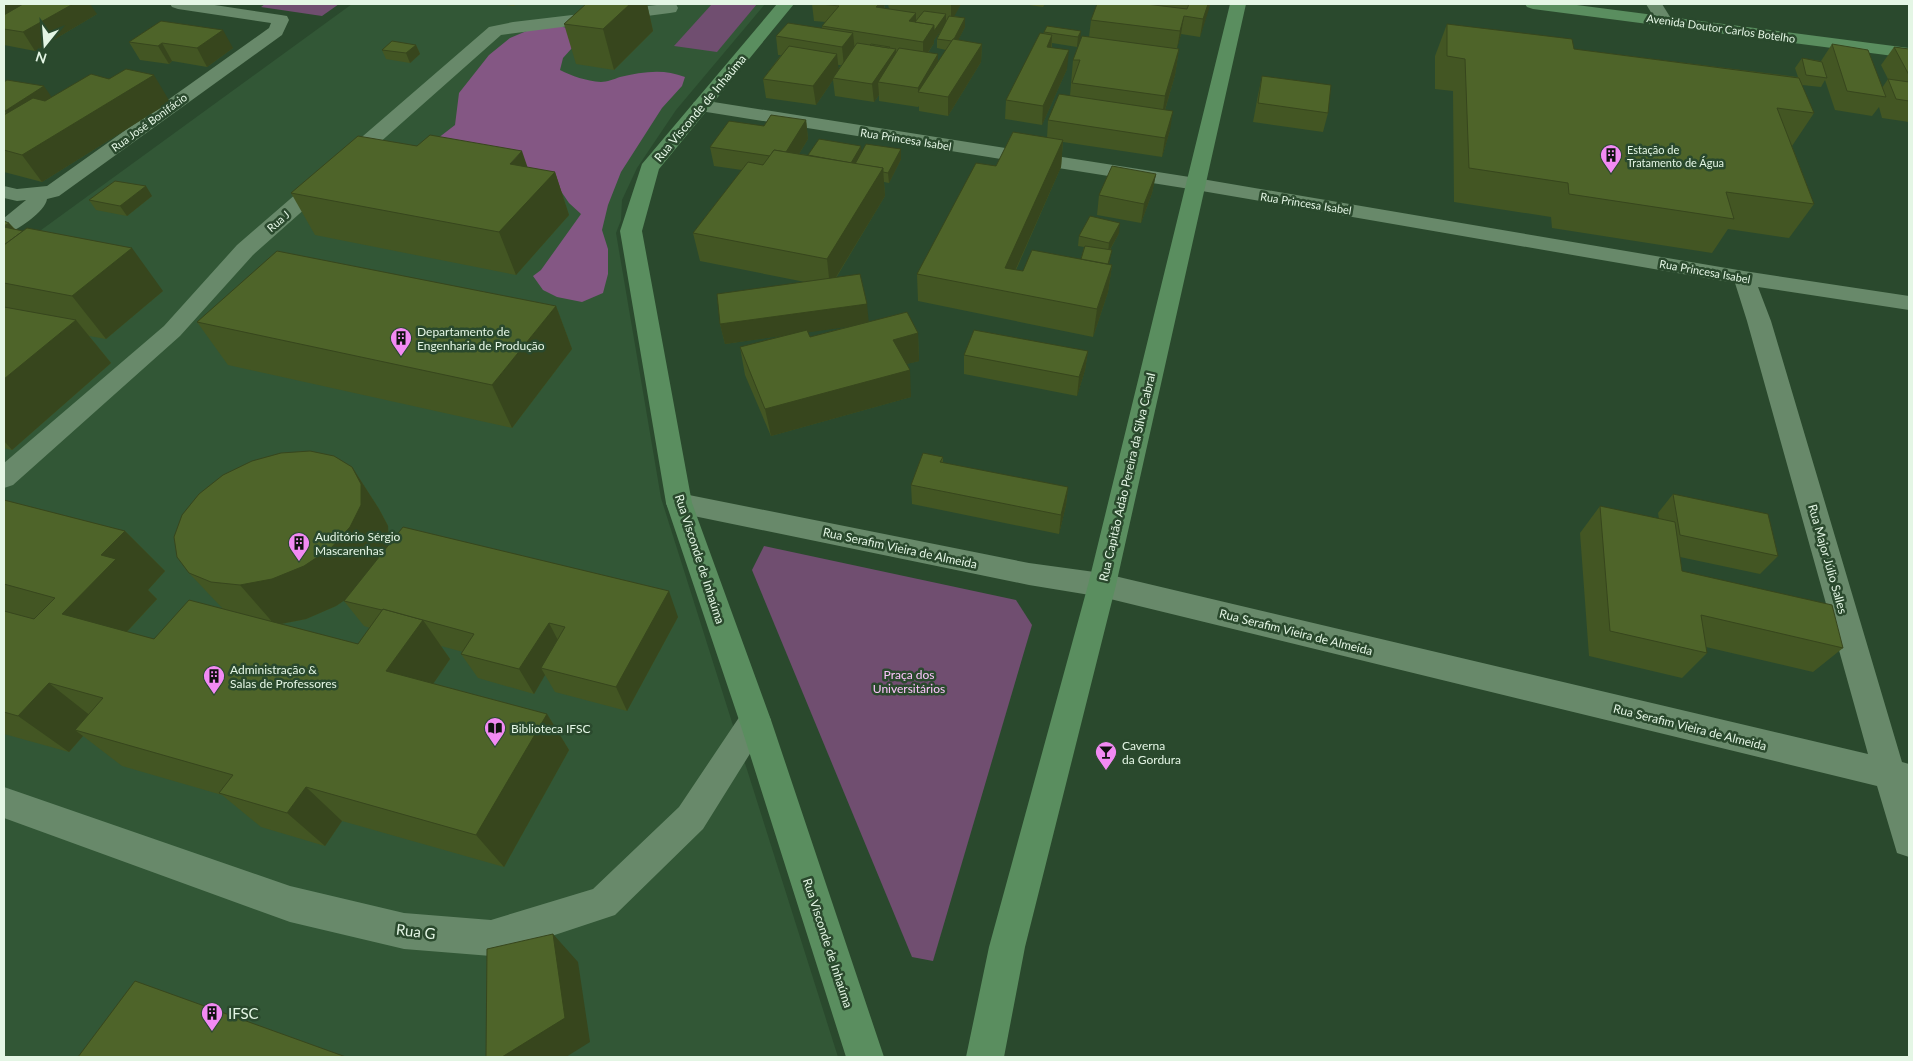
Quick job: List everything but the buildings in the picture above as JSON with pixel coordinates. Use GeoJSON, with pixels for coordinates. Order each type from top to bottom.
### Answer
{"type":"FeatureCollection","features":[{"type":"Feature","properties":{"kind":"main road","name":"Rua Visconde de Inhaúma"},"geometry":{"type":"LineString","coordinates":[[786,4],[649,168],[631,231],[679,503],[755,720],[865,1057]]}},
{"type":"Feature","properties":{"kind":"main road","name":"Rua Capitão Adão Pereira da Silva Cabral"},"geometry":{"type":"LineString","coordinates":[[985,1057],[1007,947],[1102,585],[1238,4]]}},
{"type":"Feature","properties":{"kind":"main road","name":"Avenida Doutor Carlos Botelho"},"geometry":{"type":"LineString","coordinates":[[1533,4],[1909,53]]}},
{"type":"Feature","properties":{"kind":"street","name":"Rua José Bonifácio"},"geometry":{"type":"LineString","coordinates":[[4,192],[17,195],[52,192],[276,31],[281,20],[178,4]]}},
{"type":"Feature","properties":{"kind":"street"},"geometry":{"type":"LineString","coordinates":[[1654,4],[1664,20]]}},
{"type":"Feature","properties":{"kind":"street","name":"Rua J"},"geometry":{"type":"LineString","coordinates":[[4,478],[172,331],[245,250],[401,102],[495,31],[513,26],[591,20],[670,8]]}},
{"type":"Feature","properties":{"kind":"street","name":"Rua Princesa Isabel"},"geometry":{"type":"LineString","coordinates":[[701,106],[1196,184],[1744,278],[1909,304]]}},
{"type":"Feature","properties":{"kind":"street"},"geometry":{"type":"LineString","coordinates":[[4,228],[36,204],[37,193]]}},
{"type":"Feature","properties":{"kind":"street","name":"Rua Major Júlio Salles"},"geometry":{"type":"LineString","coordinates":[[1744,278],[1900,777],[1909,841]]}},
{"type":"Feature","properties":{"kind":"street","name":"Rua Serafim Vieira de Almeida"},"geometry":{"type":"LineString","coordinates":[[679,503],[1029,574],[1102,585],[1900,777]]}},
{"type":"Feature","properties":{"kind":"street","name":"Rua G"},"geometry":{"type":"LineString","coordinates":[[4,802],[290,904],[404,931],[491,938],[602,903],[691,818],[755,720]]}},
{"type":"Feature","properties":{"kind":"shaded area"},"geometry":{"type":"Polygon","coordinates":[[[352,4],[765,4],[676,110],[637,168],[622,200],[621,220],[616,233],[661,498],[838,1057],[4,1057],[4,257],[352,4]]]}},
{"type":"Feature","properties":{"kind":"shaded area"},"geometry":{"type":"Polygon","coordinates":[[[558,26],[573,29],[572,48],[563,58],[560,70],[569,74],[601,82],[644,72],[669,72],[685,77],[682,86],[662,108],[621,172],[608,205],[602,230],[608,249],[608,274],[603,293],[582,302],[557,297],[543,290],[533,276],[541,270],[581,214],[569,203],[552,178],[433,142],[455,125],[459,93],[489,55],[510,38],[536,27],[558,26]]]}},
{"type":"Feature","properties":{"kind":"green space"},"geometry":{"type":"Polygon","coordinates":[[[265,4],[339,4],[322,16],[261,7],[265,4]]]}},
{"type":"Feature","properties":{"kind":"green space"},"geometry":{"type":"Polygon","coordinates":[[[712,4],[757,4],[717,52],[674,46],[712,4]]]}},
{"type":"Feature","properties":{"kind":"green space","name":"Praça dos Universitários"},"geometry":{"type":"Polygon","coordinates":[[[764,546],[1016,600],[1032,625],[933,961],[912,957],[752,570],[764,546]]]}},
{"type":"Feature","properties":{"kind":"place","name":"Estação de Tratamento de Água"},"geometry":{"type":"Point","coordinates":[1611,174]}},
{"type":"Feature","properties":{"kind":"place","name":"Departamento de Engenharia de Produção"},"geometry":{"type":"Point","coordinates":[401,357]}},
{"type":"Feature","properties":{"kind":"place","name":"Auditório Sérgio Mascarenhas"},"geometry":{"type":"Point","coordinates":[299,562]}},
{"type":"Feature","properties":{"kind":"place","name":"Administração & Salas de Professores"},"geometry":{"type":"Point","coordinates":[214,695]}},
{"type":"Feature","properties":{"kind":"place","name":"Biblioteca IFSC"},"geometry":{"type":"Point","coordinates":[495,747]}},
{"type":"Feature","properties":{"kind":"place","name":"Caverna da Gordura"},"geometry":{"type":"Point","coordinates":[1106,771]}},
{"type":"Feature","properties":{"kind":"place","name":"IFSC"},"geometry":{"type":"Point","coordinates":[212,1032]}}]}
